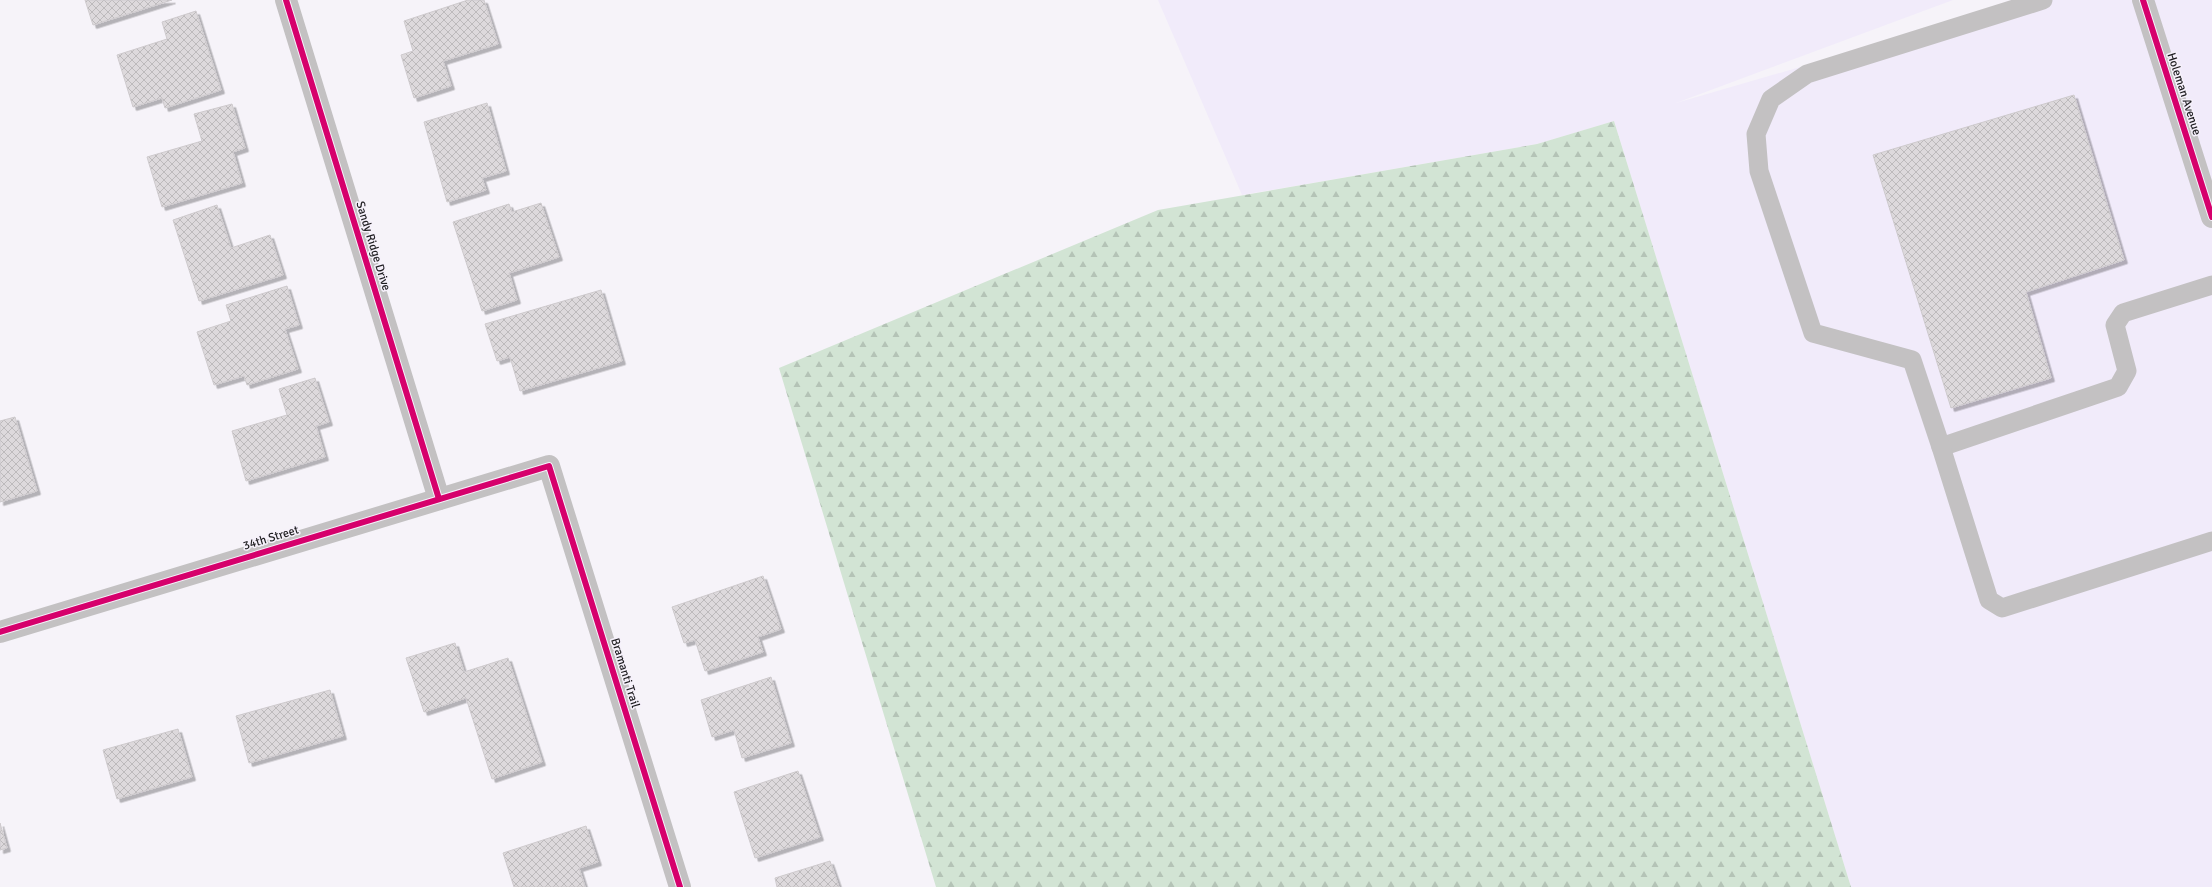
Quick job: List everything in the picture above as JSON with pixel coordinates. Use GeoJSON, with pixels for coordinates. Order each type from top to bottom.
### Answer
{"type":"FeatureCollection","features":[{"type":"Feature","properties":{"kind":"street","name":"Sandy Ridge Drive"},"geometry":{"type":"LineString","coordinates":[[286,0],[439,499]]}},
{"type":"Feature","properties":{"kind":"street","name":"Holeman Avenue"},"geometry":{"type":"LineString","coordinates":[[2143,0],[2212,217]]}},
{"type":"Feature","properties":{"kind":"street","name":"34th Street"},"geometry":{"type":"LineString","coordinates":[[0,632],[549,466]]}},
{"type":"Feature","properties":{"kind":"street","name":"Bramanti Trail"},"geometry":{"type":"LineString","coordinates":[[549,466],[680,887]]}},
{"type":"Feature","properties":{"kind":"lane"},"geometry":{"type":"LineString","coordinates":[[2043,0],[1807,74],[1771,99],[1756,134],[1760,171],[1813,333],[1912,360],[1941,447],[1988,600],[2002,608],[2212,541]]}},
{"type":"Feature","properties":{"kind":"lane"},"geometry":{"type":"LineString","coordinates":[[1941,447],[2118,387],[2127,371],[2115,325],[2123,313],[2212,285]]}},
{"type":"Feature","properties":{"kind":"shaded area"},"geometry":{"type":"Polygon","coordinates":[[[1158,0],[1953,0],[1676,103],[1983,14],[2018,0],[2212,0],[2212,887],[1851,887],[1614,121],[1537,144],[1242,195],[1158,0]]]}},
{"type":"Feature","properties":{"kind":"green space"},"geometry":{"type":"Polygon","coordinates":[[[1614,121],[1851,887],[936,887],[779,368],[1158,210],[1537,144],[1614,121]]]}},
{"type":"Feature","properties":{"kind":"building"},"geometry":{"type":"Polygon","coordinates":[[[85,0],[172,0],[93,25],[85,0]]]}},
{"type":"Feature","properties":{"kind":"building"},"geometry":{"type":"Polygon","coordinates":[[[468,0],[484,0],[498,44],[443,61],[451,86],[414,98],[401,55],[413,51],[404,21],[468,0]]]}},
{"type":"Feature","properties":{"kind":"building"},"geometry":{"type":"Polygon","coordinates":[[[196,11],[221,90],[165,108],[162,98],[133,107],[117,55],[167,39],[162,22],[196,11]]]}},
{"type":"Feature","properties":{"kind":"building"},"geometry":{"type":"Polygon","coordinates":[[[2074,95],[2124,260],[2026,292],[2051,378],[1951,408],[1873,155],[2074,95]]]}},
{"type":"Feature","properties":{"kind":"building"},"geometry":{"type":"Polygon","coordinates":[[[487,103],[506,171],[482,178],[486,190],[447,202],[424,122],[487,103]]]}},
{"type":"Feature","properties":{"kind":"building"},"geometry":{"type":"Polygon","coordinates":[[[232,104],[245,148],[233,152],[242,183],[162,207],[147,157],[202,141],[194,114],[232,104]]]}},
{"type":"Feature","properties":{"kind":"building"},"geometry":{"type":"Polygon","coordinates":[[[541,203],[559,257],[509,273],[517,300],[482,311],[453,222],[509,204],[512,212],[541,203]]]}},
{"type":"Feature","properties":{"kind":"building"},"geometry":{"type":"Polygon","coordinates":[[[217,205],[231,248],[270,235],[283,275],[199,301],[173,220],[217,205]]]}},
{"type":"Feature","properties":{"kind":"building"},"geometry":{"type":"Polygon","coordinates":[[[287,286],[299,325],[285,329],[298,369],[247,385],[244,376],[214,385],[197,332],[231,321],[226,305],[287,286]]]}},
{"type":"Feature","properties":{"kind":"building"},"geometry":{"type":"Polygon","coordinates":[[[601,290],[622,361],[520,391],[510,357],[497,361],[485,324],[601,290]]]}},
{"type":"Feature","properties":{"kind":"building"},"geometry":{"type":"Polygon","coordinates":[[[315,378],[329,422],[316,426],[325,457],[246,481],[232,431],[287,415],[279,389],[315,378]]]}},
{"type":"Feature","properties":{"kind":"building"},"geometry":{"type":"Polygon","coordinates":[[[15,417],[37,491],[0,502],[0,421],[15,417]]]}},
{"type":"Feature","properties":{"kind":"building"},"geometry":{"type":"Polygon","coordinates":[[[763,576],[781,629],[758,637],[763,652],[705,671],[695,640],[684,643],[672,607],[763,576]]]}},
{"type":"Feature","properties":{"kind":"building"},"geometry":{"type":"Polygon","coordinates":[[[455,643],[464,672],[508,658],[542,762],[492,779],[466,698],[424,712],[406,658],[455,643]]]}},
{"type":"Feature","properties":{"kind":"building"},"geometry":{"type":"Polygon","coordinates":[[[771,677],[791,743],[742,758],[734,730],[712,737],[701,700],[771,677]]]}},
{"type":"Feature","properties":{"kind":"building"},"geometry":{"type":"Polygon","coordinates":[[[330,690],[343,736],[249,763],[236,716],[330,690]]]}},
{"type":"Feature","properties":{"kind":"building"},"geometry":{"type":"Polygon","coordinates":[[[178,729],[192,777],[117,799],[103,750],[178,729]]]}},
{"type":"Feature","properties":{"kind":"building"},"geometry":{"type":"Polygon","coordinates":[[[798,771],[820,837],[755,858],[734,792],[798,771]]]}},
{"type":"Feature","properties":{"kind":"building"},"geometry":{"type":"Polygon","coordinates":[[[0,823],[7,848],[0,850],[0,823]]]}},
{"type":"Feature","properties":{"kind":"building"},"geometry":{"type":"Polygon","coordinates":[[[586,826],[598,862],[579,868],[585,887],[514,887],[503,853],[586,826]]]}},
{"type":"Feature","properties":{"kind":"building"},"geometry":{"type":"Polygon","coordinates":[[[830,861],[839,887],[777,887],[775,878],[830,861]]]}},
{"type":"Feature","properties":{"kind":"cycle path"},"geometry":{"type":"LineString","coordinates":[[286,0],[439,499]]}},
{"type":"Feature","properties":{"kind":"cycle path"},"geometry":{"type":"LineString","coordinates":[[2143,0],[2212,217]]}},
{"type":"Feature","properties":{"kind":"cycle path"},"geometry":{"type":"LineString","coordinates":[[0,632],[549,466],[680,887]]}}]}
